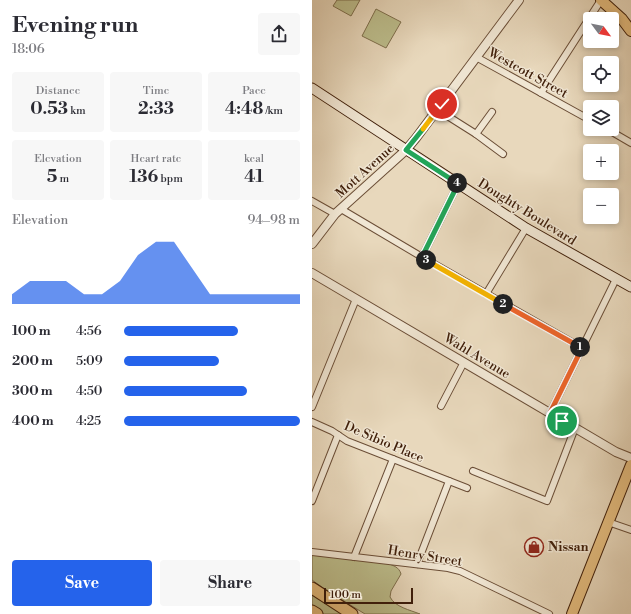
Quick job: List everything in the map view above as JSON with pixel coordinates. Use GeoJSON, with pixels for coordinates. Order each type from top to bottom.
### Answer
{"type":"FeatureCollection","features":[{"type":"Feature","properties":{"kind":"highway"},"geometry":{"type":"LineString","coordinates":[[312,588],[352,614]]}},
{"type":"Feature","properties":{"kind":"highway"},"geometry":{"type":"LineString","coordinates":[[312,611],[316,614]]}},
{"type":"Feature","properties":{"kind":"main road"},"geometry":{"type":"LineString","coordinates":[[601,0],[622,19],[631,31]]}},
{"type":"Feature","properties":{"kind":"main road","name":"Doughty Boulevard"},"geometry":{"type":"LineString","coordinates":[[312,88],[526,228],[631,288]]}},
{"type":"Feature","properties":{"kind":"main road"},"geometry":{"type":"LineString","coordinates":[[572,614],[631,465]]}},
{"type":"Feature","properties":{"kind":"street","name":"Mott Avenue"},"geometry":{"type":"LineString","coordinates":[[312,244],[338,212],[406,150],[438,110],[519,0]]}},
{"type":"Feature","properties":{"kind":"street"},"geometry":{"type":"LineString","coordinates":[[541,93],[601,0]]}},
{"type":"Feature","properties":{"kind":"street","name":"Westcott Street"},"geometry":{"type":"LineString","coordinates":[[476,57],[583,116]]}},
{"type":"Feature","properties":{"kind":"street"},"geometry":{"type":"LineString","coordinates":[[438,110],[476,134],[503,154]]}},
{"type":"Feature","properties":{"kind":"street"},"geometry":{"type":"LineString","coordinates":[[476,134],[492,112]]}},
{"type":"Feature","properties":{"kind":"street"},"geometry":{"type":"LineString","coordinates":[[619,136],[631,142]]}},
{"type":"Feature","properties":{"kind":"street"},"geometry":{"type":"LineString","coordinates":[[422,257],[458,184]]}},
{"type":"Feature","properties":{"kind":"street"},"geometry":{"type":"LineString","coordinates":[[312,201],[338,212],[422,257],[582,348]]}},
{"type":"Feature","properties":{"kind":"street"},"geometry":{"type":"LineString","coordinates":[[486,294],[526,228]]}},
{"type":"Feature","properties":{"kind":"street","name":"Wahl Avenue"},"geometry":{"type":"LineString","coordinates":[[312,273],[616,452],[631,458]]}},
{"type":"Feature","properties":{"kind":"street"},"geometry":{"type":"LineString","coordinates":[[550,413],[616,279]]}},
{"type":"Feature","properties":{"kind":"street"},"geometry":{"type":"LineString","coordinates":[[312,407],[356,299]]}},
{"type":"Feature","properties":{"kind":"street"},"geometry":{"type":"LineString","coordinates":[[441,406],[464,362]]}},
{"type":"Feature","properties":{"kind":"street","name":"De Sibio Place"},"geometry":{"type":"LineString","coordinates":[[312,422],[348,441],[467,488]]}},
{"type":"Feature","properties":{"kind":"street"},"geometry":{"type":"LineString","coordinates":[[473,471],[547,501],[575,428]]}},
{"type":"Feature","properties":{"kind":"street"},"geometry":{"type":"LineString","coordinates":[[312,501],[338,435]]}},
{"type":"Feature","properties":{"kind":"street"},"geometry":{"type":"LineString","coordinates":[[354,557],[393,459]]}},
{"type":"Feature","properties":{"kind":"street"},"geometry":{"type":"LineString","coordinates":[[417,564],[449,481]]}},
{"type":"Feature","properties":{"kind":"street"},"geometry":{"type":"LineString","coordinates":[[608,522],[631,530]]}},
{"type":"Feature","properties":{"kind":"street","name":"Henry Street"},"geometry":{"type":"LineString","coordinates":[[312,552],[417,564],[460,571],[549,614]]}},
{"type":"Feature","properties":{"kind":"green space"},"geometry":{"type":"Polygon","coordinates":[[[337,0],[360,0],[351,16],[333,6],[337,0]]]}},
{"type":"Feature","properties":{"kind":"green space"},"geometry":{"type":"Polygon","coordinates":[[[376,9],[401,22],[386,48],[362,36],[376,9]]]}},
{"type":"Feature","properties":{"kind":"green space"},"geometry":{"type":"Polygon","coordinates":[[[312,555],[387,563],[398,568],[401,574],[391,591],[390,597],[399,606],[420,614],[365,614],[312,580],[312,555]]]}},
{"type":"Feature","properties":{"kind":"green space"},"geometry":{"type":"Polygon","coordinates":[[[312,593],[347,614],[322,614],[312,607],[312,593]]]}},
{"type":"Feature","properties":{"kind":"place","name":"Nissan"},"geometry":{"type":"Point","coordinates":[534,547]}},
{"type":"Feature","properties":{"kind":"route"},"geometry":{"type":"LineString","coordinates":[[442,104],[406,150],[458,184],[422,257],[582,348],[550,413],[562,421]]}}]}
